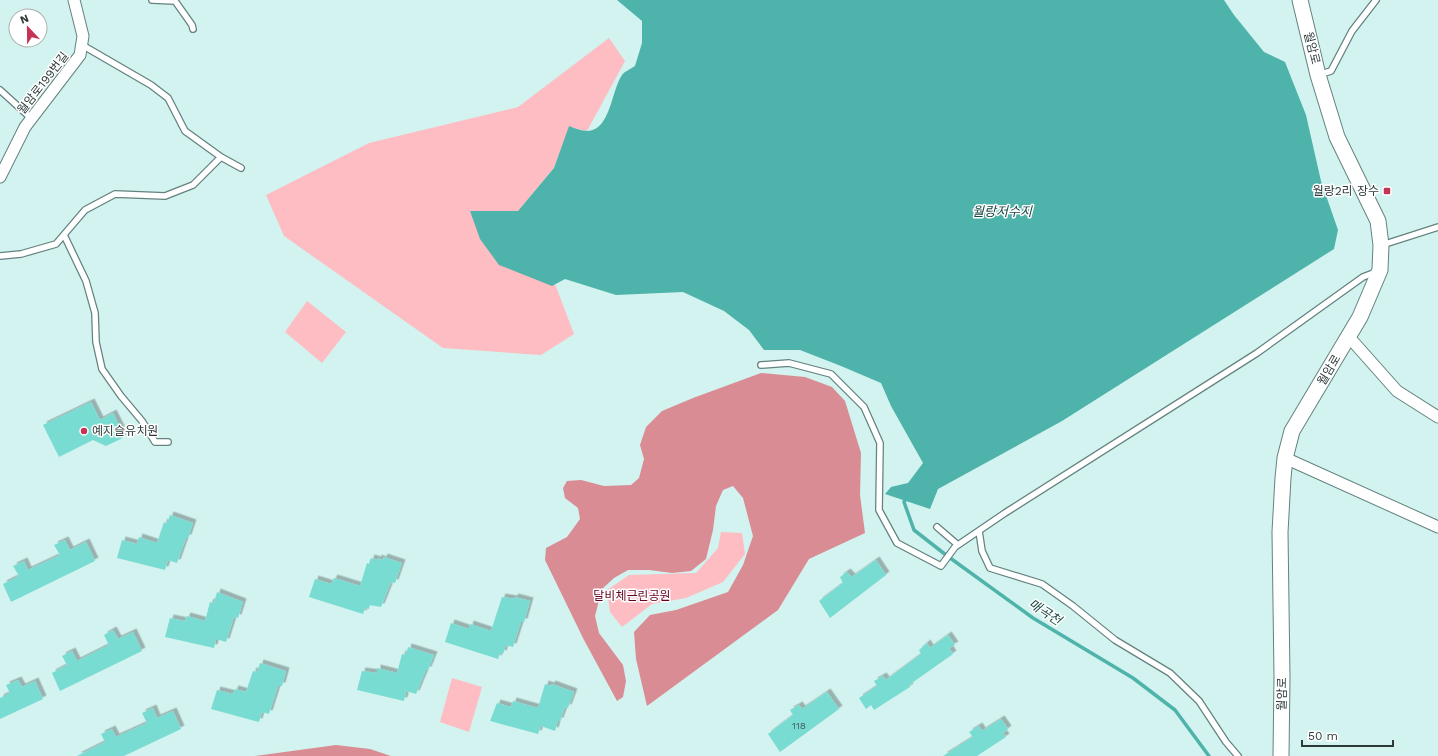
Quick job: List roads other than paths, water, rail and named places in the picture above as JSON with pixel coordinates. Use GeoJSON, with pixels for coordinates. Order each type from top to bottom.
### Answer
{"type":"FeatureCollection","features":[{"type":"Feature","properties":{"kind":"street","name":"월암로199번길"},"geometry":{"type":"LineString","coordinates":[[0,177],[25,127],[80,56],[83,36],[74,0]]}},
{"type":"Feature","properties":{"kind":"street","name":"월암로"},"geometry":{"type":"LineString","coordinates":[[1281,756],[1282,677],[1280,532],[1282,484],[1285,458],[1292,431],[1360,317],[1380,270],[1382,245],[1378,221],[1337,137],[1318,75],[1300,0]]}},
{"type":"Feature","properties":{"kind":"street"},"geometry":{"type":"LineString","coordinates":[[1349,337],[1396,391],[1438,417]]}},
{"type":"Feature","properties":{"kind":"street"},"geometry":{"type":"LineString","coordinates":[[1285,458],[1438,527]]}},
{"type":"Feature","properties":{"kind":"lane"},"geometry":{"type":"LineString","coordinates":[[152,0],[175,1],[192,25],[193,29]]}},
{"type":"Feature","properties":{"kind":"lane"},"geometry":{"type":"LineString","coordinates":[[1318,75],[1331,71],[1352,31],[1376,0]]}},
{"type":"Feature","properties":{"kind":"lane"},"geometry":{"type":"LineString","coordinates":[[82,45],[151,86],[168,98],[185,131],[221,157],[241,168]]}},
{"type":"Feature","properties":{"kind":"lane"},"geometry":{"type":"LineString","coordinates":[[0,90],[32,119]]}},
{"type":"Feature","properties":{"kind":"lane"},"geometry":{"type":"LineString","coordinates":[[0,256],[21,254],[56,244],[85,210],[115,194],[164,196],[193,186],[221,157]]}},
{"type":"Feature","properties":{"kind":"lane"},"geometry":{"type":"LineString","coordinates":[[1382,245],[1438,227]]}},
{"type":"Feature","properties":{"kind":"lane"},"geometry":{"type":"LineString","coordinates":[[64,235],[86,282],[95,312],[96,342],[102,369],[121,396],[142,421],[155,442],[168,442]]}},
{"type":"Feature","properties":{"kind":"lane"},"geometry":{"type":"LineString","coordinates":[[760,365],[789,363],[831,374],[864,407],[880,443],[879,510],[897,543],[941,566],[958,545],[1005,513],[1257,353],[1363,277],[1380,270]]}},
{"type":"Feature","properties":{"kind":"lane"},"geometry":{"type":"LineString","coordinates":[[937,527],[958,545]]}},
{"type":"Feature","properties":{"kind":"lane"},"geometry":{"type":"LineString","coordinates":[[979,531],[982,551],[990,568],[1042,584],[1073,606],[1115,640],[1170,673],[1199,701],[1226,742],[1238,756]]}},
{"type":"Feature","properties":{"kind":"water","name":"월랑저수지"},"geometry":{"type":"Polygon","coordinates":[[[617,0],[1224,0],[1234,15],[1264,52],[1285,62],[1306,115],[1321,181],[1338,230],[1334,249],[1062,421],[938,489],[930,509],[885,494],[891,487],[908,483],[923,463],[891,406],[881,383],[800,350],[764,350],[749,330],[724,311],[683,292],[616,295],[565,279],[552,286],[499,265],[480,239],[470,211],[518,211],[554,168],[569,126],[588,131],[596,129],[606,117],[618,82],[626,71],[635,66],[642,43],[642,21],[617,0]]]}},
{"type":"Feature","properties":{"kind":"waterway","name":"매곡천"},"geometry":{"type":"LineString","coordinates":[[907,497],[904,502],[914,530],[1033,618],[1133,678],[1175,710],[1209,756]]}},
{"type":"Feature","properties":{"kind":"place","name":"월랑2리 장수"},"geometry":{"type":"Point","coordinates":[1387,191]}},
{"type":"Feature","properties":{"kind":"place","name":"예지슬유치원"},"geometry":{"type":"Point","coordinates":[84,431]}},
{"type":"Feature","properties":{"kind":"park label","name":"달비체근린공원"},"geometry":{"type":"Point","coordinates":[632,596]}}]}
